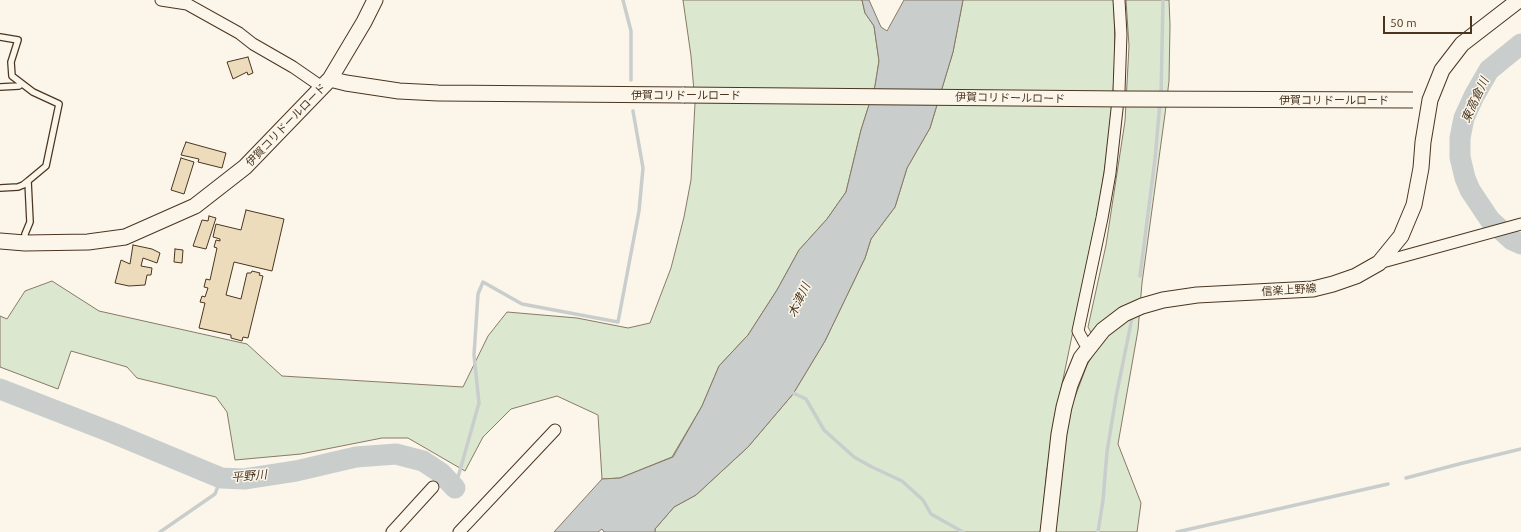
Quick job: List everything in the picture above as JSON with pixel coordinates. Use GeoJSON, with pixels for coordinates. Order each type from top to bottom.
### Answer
{"type":"FeatureCollection","features":[{"type":"Feature","properties":{"kind":"street"},"geometry":{"type":"LineString","coordinates":[[161,0],[187,4],[239,32],[253,44],[293,67],[326,83],[364,22],[375,0]]}},
{"type":"Feature","properties":{"kind":"street"},"geometry":{"type":"LineString","coordinates":[[1090,347],[1084,342],[1078,331],[1110,173],[1119,91],[1121,34],[1119,0]]}},
{"type":"Feature","properties":{"kind":"street","name":"信楽上野線"},"geometry":{"type":"LineString","coordinates":[[1048,532],[1055,467],[1064,408],[1070,385],[1081,358],[1103,330],[1124,314],[1156,302],[1197,295],[1314,289],[1356,276],[1380,263],[1401,236],[1414,205],[1421,168],[1423,142],[1430,100],[1442,70],[1462,44],[1519,0]]}},
{"type":"Feature","properties":{"kind":"street","name":"伊賀コリドールロード"},"geometry":{"type":"LineString","coordinates":[[0,242],[88,242],[125,237],[195,206],[245,168],[326,83],[346,83],[399,91],[438,93],[1125,100],[1430,100]]}},
{"type":"Feature","properties":{"kind":"street"},"geometry":{"type":"LineString","coordinates":[[1380,263],[1521,224]]}},
{"type":"Feature","properties":{"kind":"street"},"geometry":{"type":"LineString","coordinates":[[459,532],[555,430]]}},
{"type":"Feature","properties":{"kind":"street"},"geometry":{"type":"LineString","coordinates":[[392,532],[433,487]]}},
{"type":"Feature","properties":{"kind":"lane"},"geometry":{"type":"LineString","coordinates":[[0,37],[18,40],[12,62],[12,76],[33,92],[59,104],[46,166],[23,185],[0,188]]}},
{"type":"Feature","properties":{"kind":"lane"},"geometry":{"type":"LineString","coordinates":[[0,87],[19,86],[22,84]]}},
{"type":"Feature","properties":{"kind":"lane"},"geometry":{"type":"LineString","coordinates":[[25,243],[25,234],[30,222],[28,181]]}},
{"type":"Feature","properties":{"kind":"green space"},"geometry":{"type":"Polygon","coordinates":[[[683,0],[862,0],[865,13],[874,26],[879,61],[875,86],[861,130],[846,192],[827,219],[799,250],[777,290],[748,335],[719,366],[702,406],[672,457],[620,478],[602,479],[598,415],[557,396],[511,409],[483,437],[465,471],[408,438],[382,438],[301,454],[235,460],[227,412],[216,397],[137,378],[127,367],[71,351],[58,389],[0,367],[0,316],[7,319],[25,291],[52,281],[99,311],[247,344],[282,376],[463,387],[488,336],[507,312],[577,318],[628,328],[650,323],[671,268],[684,217],[691,180],[695,103],[691,56],[683,0]]]}},
{"type":"Feature","properties":{"kind":"green space"},"geometry":{"type":"Polygon","coordinates":[[[963,0],[1114,0],[1115,58],[1111,128],[1099,205],[1060,394],[1047,469],[1041,532],[655,532],[655,529],[674,507],[696,495],[748,447],[793,394],[825,341],[865,258],[871,239],[895,207],[907,168],[930,128],[953,52],[963,0]]]}},
{"type":"Feature","properties":{"kind":"green space"},"geometry":{"type":"Polygon","coordinates":[[[1126,0],[1169,0],[1170,25],[1169,81],[1165,114],[1142,283],[1138,330],[1118,444],[1141,503],[1137,532],[1053,532],[1070,410],[1087,365],[1098,346],[1088,327],[1106,245],[1125,121],[1129,46],[1126,0]]]}},
{"type":"Feature","properties":{"kind":"water","name":"木津川"},"geometry":{"type":"Polygon","coordinates":[[[862,0],[869,0],[881,27],[887,31],[904,0],[963,0],[953,52],[930,128],[907,168],[895,207],[871,239],[865,258],[825,341],[793,394],[748,447],[696,495],[674,507],[655,529],[655,532],[604,532],[602,529],[598,532],[554,532],[602,479],[620,478],[673,457],[702,406],[719,366],[748,335],[777,290],[799,250],[827,219],[846,192],[861,130],[875,86],[879,61],[874,26],[865,13],[862,0]]]}},
{"type":"Feature","properties":{"kind":"building"},"geometry":{"type":"Polygon","coordinates":[[[248,57],[253,73],[248,75],[247,72],[233,79],[227,62],[248,57]]]}},
{"type":"Feature","properties":{"kind":"building"},"geometry":{"type":"Polygon","coordinates":[[[186,142],[226,153],[222,168],[198,162],[199,159],[181,155],[186,142]]]}},
{"type":"Feature","properties":{"kind":"building"},"geometry":{"type":"Polygon","coordinates":[[[181,158],[194,162],[184,194],[171,190],[181,158]]]}},
{"type":"Feature","properties":{"kind":"building"},"geometry":{"type":"Polygon","coordinates":[[[246,210],[284,219],[272,271],[234,262],[226,295],[241,299],[247,273],[251,273],[252,271],[260,273],[259,275],[263,276],[248,338],[243,337],[242,341],[231,338],[231,335],[199,328],[205,303],[200,302],[202,296],[205,297],[208,288],[204,287],[206,279],[210,280],[217,248],[214,247],[216,240],[220,241],[220,239],[213,237],[216,224],[241,230],[246,210]]]}},
{"type":"Feature","properties":{"kind":"building"},"geometry":{"type":"Polygon","coordinates":[[[209,216],[216,218],[206,249],[193,246],[202,220],[208,221],[209,216]]]}},
{"type":"Feature","properties":{"kind":"building"},"geometry":{"type":"Polygon","coordinates":[[[133,245],[152,249],[160,253],[157,263],[143,258],[141,266],[152,268],[151,275],[147,275],[145,285],[129,286],[115,283],[121,260],[130,264],[133,245]]]}},
{"type":"Feature","properties":{"kind":"building"},"geometry":{"type":"Polygon","coordinates":[[[175,249],[183,250],[182,263],[174,262],[175,249]]]}},
{"type":"Feature","properties":{"kind":"waterway"},"geometry":{"type":"LineString","coordinates":[[623,0],[631,31],[631,80]]}},
{"type":"Feature","properties":{"kind":"waterway"},"geometry":{"type":"LineString","coordinates":[[1161,96],[1163,0]]}},
{"type":"Feature","properties":{"kind":"waterway","name":"東高倉川"},"geometry":{"type":"LineString","coordinates":[[1521,44],[1489,70],[1474,96],[1464,118],[1460,138],[1460,157],[1465,178],[1470,190],[1490,220],[1512,240],[1521,244]]}},
{"type":"Feature","properties":{"kind":"waterway"},"geometry":{"type":"LineString","coordinates":[[1140,276],[1155,159],[1160,102]]}},
{"type":"Feature","properties":{"kind":"waterway"},"geometry":{"type":"LineString","coordinates":[[455,488],[479,403],[474,355],[478,294],[483,282],[522,304],[618,322],[639,211],[643,168],[633,111]]}},
{"type":"Feature","properties":{"kind":"waterway"},"geometry":{"type":"LineString","coordinates":[[1098,532],[1103,500],[1107,452],[1116,397],[1132,318]]}},
{"type":"Feature","properties":{"kind":"waterway","name":"平野川"},"geometry":{"type":"LineString","coordinates":[[0,389],[113,433],[221,478],[244,479],[296,471],[356,457],[396,454],[423,461],[441,473],[455,488]]}},
{"type":"Feature","properties":{"kind":"waterway"},"geometry":{"type":"LineString","coordinates":[[789,391],[806,399],[824,430],[854,457],[902,481],[923,500],[931,514],[963,532]]}},
{"type":"Feature","properties":{"kind":"waterway"},"geometry":{"type":"LineString","coordinates":[[1406,478],[1521,449]]}},
{"type":"Feature","properties":{"kind":"waterway"},"geometry":{"type":"LineString","coordinates":[[160,532],[215,494],[221,478]]}},
{"type":"Feature","properties":{"kind":"waterway"},"geometry":{"type":"LineString","coordinates":[[1177,532],[1388,484]]}}]}
